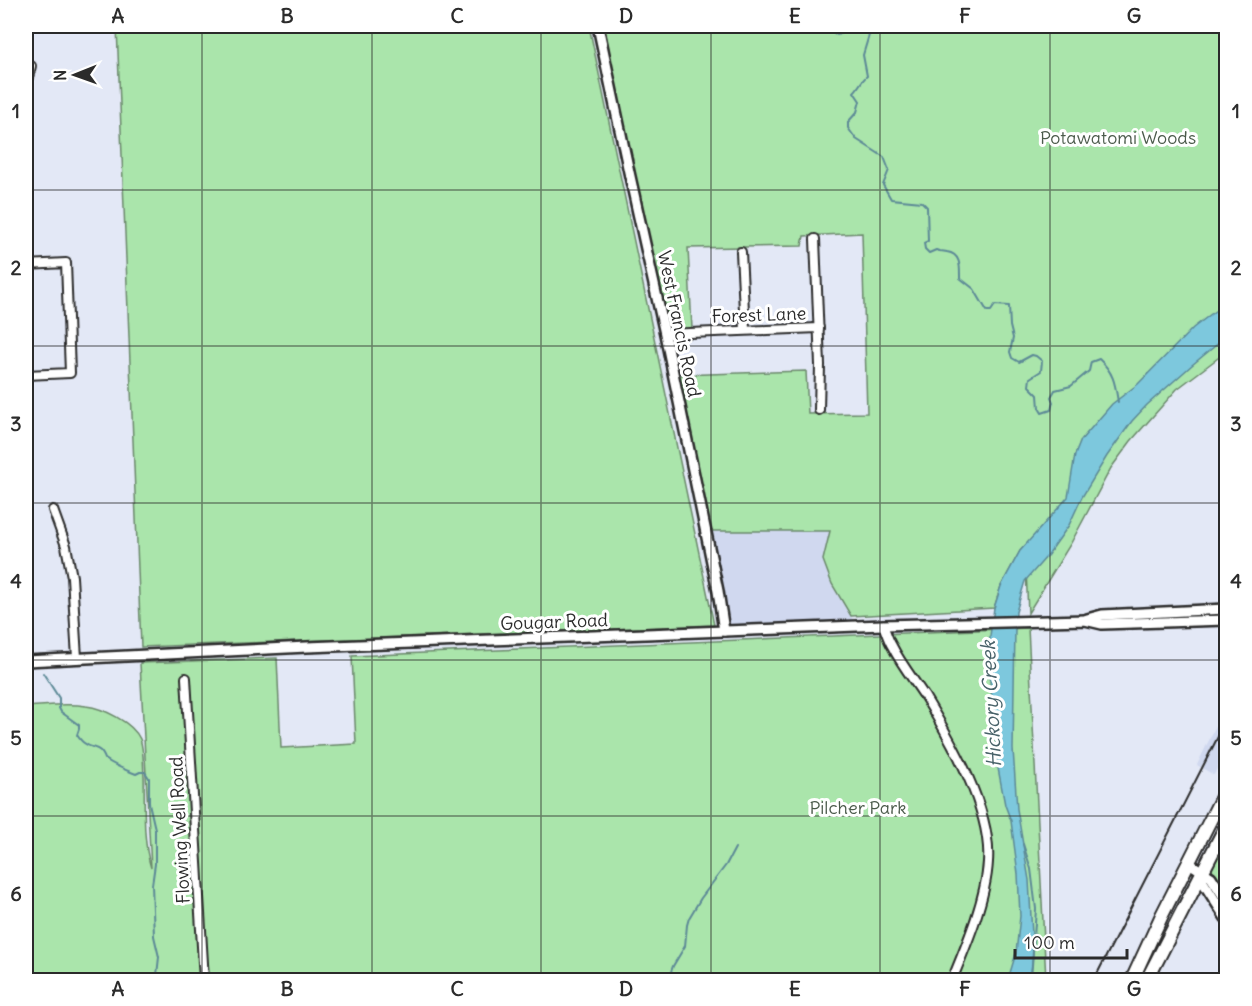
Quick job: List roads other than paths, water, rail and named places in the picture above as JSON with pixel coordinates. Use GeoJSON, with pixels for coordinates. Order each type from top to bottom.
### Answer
{"type":"FeatureCollection","features":[{"type":"Feature","properties":{"kind":"main road"},"geometry":{"type":"LineString","coordinates":[[1132,981],[1162,915],[1227,789]]}},
{"type":"Feature","properties":{"kind":"main road"},"geometry":{"type":"LineString","coordinates":[[1147,981],[1227,826]]}},
{"type":"Feature","properties":{"kind":"street","name":"West Francis Road"},"geometry":{"type":"LineString","coordinates":[[598,26],[665,334],[718,591],[724,631]]}},
{"type":"Feature","properties":{"kind":"street"},"geometry":{"type":"LineString","coordinates":[[26,85],[32,66]]}},
{"type":"Feature","properties":{"kind":"street"},"geometry":{"type":"LineString","coordinates":[[815,239],[820,365],[819,410]]}},
{"type":"Feature","properties":{"kind":"street"},"geometry":{"type":"LineString","coordinates":[[741,252],[745,330]]}},
{"type":"Feature","properties":{"kind":"street"},"geometry":{"type":"LineString","coordinates":[[26,266],[66,263],[70,373],[26,375]]}},
{"type":"Feature","properties":{"kind":"street","name":"Forest Lane"},"geometry":{"type":"LineString","coordinates":[[665,334],[819,328]]}},
{"type":"Feature","properties":{"kind":"street"},"geometry":{"type":"LineString","coordinates":[[53,510],[66,546],[72,578],[77,658]]}},
{"type":"Feature","properties":{"kind":"street","name":"Gougar Road"},"geometry":{"type":"LineString","coordinates":[[1085,620],[1102,615],[1227,609]]}},
{"type":"Feature","properties":{"kind":"street","name":"Gougar Road"},"geometry":{"type":"LineString","coordinates":[[26,661],[884,625],[1040,620],[1085,620],[1102,624],[1227,620]]}},
{"type":"Feature","properties":{"kind":"street"},"geometry":{"type":"LineString","coordinates":[[884,625],[891,645],[924,696],[958,756],[976,797],[987,832],[989,861],[984,889],[952,981]]}},
{"type":"Feature","properties":{"kind":"street","name":"Flowing Well Road"},"geometry":{"type":"LineString","coordinates":[[186,678],[204,981]]}},
{"type":"Feature","properties":{"kind":"street"},"geometry":{"type":"LineString","coordinates":[[1189,863],[1211,877],[1227,900]]}},
{"type":"Feature","properties":{"kind":"street"},"geometry":{"type":"LineString","coordinates":[[1202,872],[1203,882],[1227,918]]}},
{"type":"Feature","properties":{"kind":"water"},"geometry":{"type":"Polygon","coordinates":[[[1226,304],[1226,337],[1147,405],[1132,421],[1082,497],[1069,525],[1047,556],[1025,581],[1016,612],[1013,749],[1017,809],[1029,880],[1033,954],[1030,980],[1006,980],[1016,953],[1020,916],[1018,874],[1011,821],[1005,805],[997,763],[989,672],[990,636],[994,608],[1001,586],[1020,551],[1068,497],[1075,455],[1081,440],[1112,404],[1138,384],[1193,328],[1226,304]]]}},
{"type":"Feature","properties":{"kind":"waterway"},"geometry":{"type":"LineString","coordinates":[[826,26],[837,35],[853,26]]}},
{"type":"Feature","properties":{"kind":"waterway"},"geometry":{"type":"LineString","coordinates":[[867,26],[869,35],[863,55],[867,76],[854,92],[860,101],[857,112],[848,122],[848,128],[856,139],[884,157],[889,170],[883,185],[891,199],[922,202],[927,207],[928,241],[924,243],[925,249],[929,253],[936,250],[955,255],[959,262],[960,278],[974,289],[987,311],[991,311],[995,305],[1009,306],[1013,338],[1010,352],[1012,358],[1019,362],[1032,355],[1042,361],[1041,371],[1030,378],[1029,386],[1038,395],[1039,408],[1042,413],[1051,410],[1053,402],[1051,397],[1055,390],[1071,386],[1089,371],[1091,362],[1099,359],[1113,379],[1118,402]]}},
{"type":"Feature","properties":{"kind":"waterway"},"geometry":{"type":"LineString","coordinates":[[43,673],[59,698],[61,712],[79,725],[77,735],[82,741],[99,750],[105,759],[113,764],[136,774],[145,772],[149,778],[149,803],[155,829],[155,864],[152,885],[154,936],[159,957],[158,980]]}},
{"type":"Feature","properties":{"kind":"waterway","name":"Hickory Creek"},"geometry":{"type":"LineString","coordinates":[[1023,844],[1031,869],[1036,909],[1031,980]]}},
{"type":"Feature","properties":{"kind":"waterway"},"geometry":{"type":"LineString","coordinates":[[668,980],[685,946],[689,918],[726,865],[735,848]]}},
{"type":"Feature","properties":{"kind":"railway"},"geometry":{"type":"LineString","coordinates":[[1094,980],[1226,721]]}},
{"type":"Feature","properties":{"kind":"park label","name":"Potawatomi Woods"},"geometry":{"type":"Point","coordinates":[1118,138]}},
{"type":"Feature","properties":{"kind":"park label","name":"Pilcher Park"},"geometry":{"type":"Point","coordinates":[858,808]}}]}
